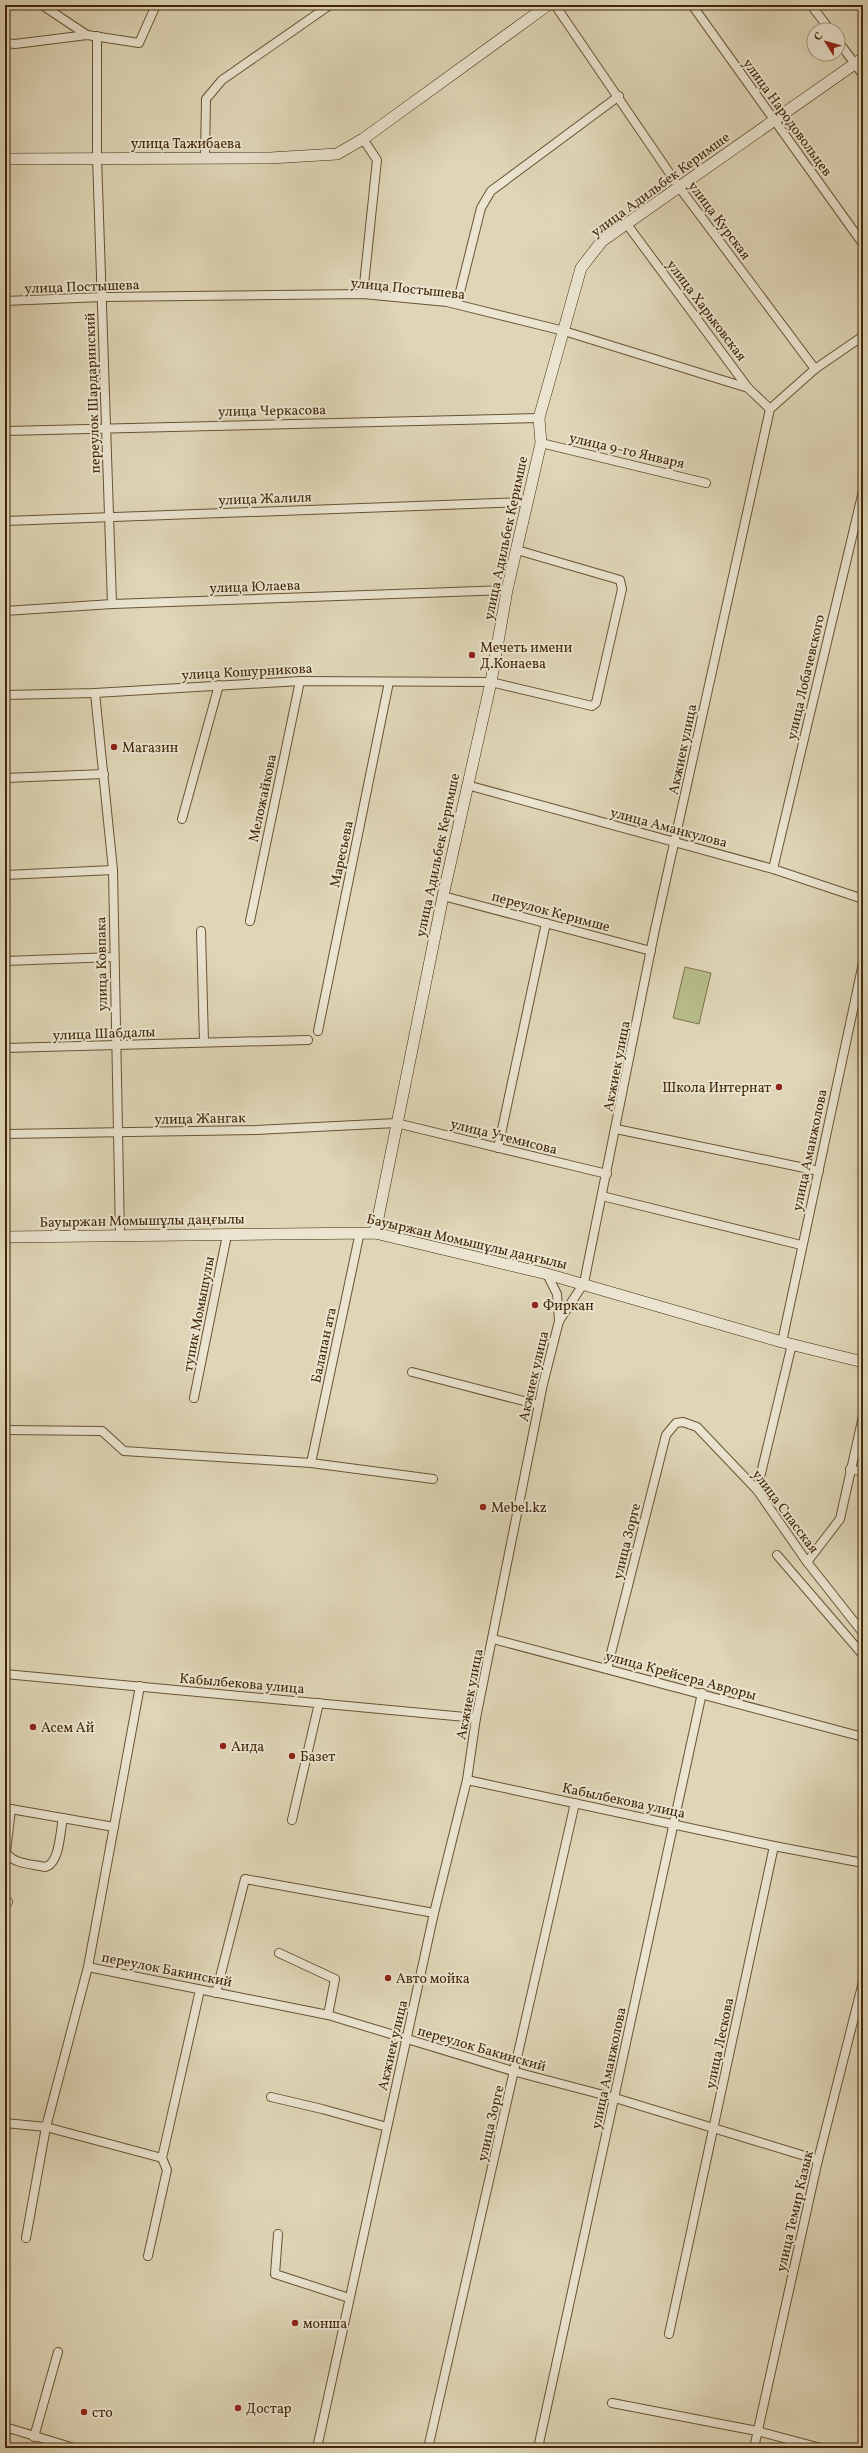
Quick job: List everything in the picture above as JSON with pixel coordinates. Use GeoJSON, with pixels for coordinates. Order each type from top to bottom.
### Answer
{"type":"FeatureCollection","features":[{"type":"Feature","properties":{"kind":"street"},"geometry":{"type":"LineString","coordinates":[[42,5],[87,35]]}},
{"type":"Feature","properties":{"kind":"street"},"geometry":{"type":"LineString","coordinates":[[5,43],[15,44],[87,35],[139,43],[156,5]]}},
{"type":"Feature","properties":{"kind":"street"},"geometry":{"type":"LineString","coordinates":[[205,157],[206,99],[222,80],[330,5]]}},
{"type":"Feature","properties":{"kind":"street","name":"улица Тажибаева"},"geometry":{"type":"LineString","coordinates":[[5,159],[205,157],[270,158],[337,154],[363,139],[548,5]]}},
{"type":"Feature","properties":{"kind":"street","name":"улица Курская"},"geometry":{"type":"LineString","coordinates":[[555,5],[619,96],[680,187],[815,369]]}},
{"type":"Feature","properties":{"kind":"street","name":"улица Народовольцев"},"geometry":{"type":"LineString","coordinates":[[692,5],[863,244]]}},
{"type":"Feature","properties":{"kind":"street"},"geometry":{"type":"LineString","coordinates":[[811,5],[824,22]]}},
{"type":"Feature","properties":{"kind":"street","name":"переулок Шардаринский"},"geometry":{"type":"LineString","coordinates":[[97,36],[97,158],[112,604]]}},
{"type":"Feature","properties":{"kind":"street"},"geometry":{"type":"LineString","coordinates":[[846,49],[859,61],[863,75]]}},
{"type":"Feature","properties":{"kind":"street","name":"улица Адильбек Керимше"},"geometry":{"type":"LineString","coordinates":[[375,1233],[443,896],[491,682],[507,590],[517,550],[526,502],[541,443],[539,418],[581,268],[602,241],[626,223],[680,187],[859,61]]}},
{"type":"Feature","properties":{"kind":"street"},"geometry":{"type":"LineString","coordinates":[[457,304],[481,208],[491,190],[619,96]]}},
{"type":"Feature","properties":{"kind":"street"},"geometry":{"type":"LineString","coordinates":[[363,139],[377,160],[363,294]]}},
{"type":"Feature","properties":{"kind":"street","name":"улица Харьковская"},"geometry":{"type":"LineString","coordinates":[[626,223],[748,388],[770,409]]}},
{"type":"Feature","properties":{"kind":"street","name":"улица Постышева"},"geometry":{"type":"LineString","coordinates":[[5,301],[102,297],[363,294],[457,304],[564,331],[748,388]]}},
{"type":"Feature","properties":{"kind":"street"},"geometry":{"type":"LineString","coordinates":[[770,409],[815,369],[863,336]]}},
{"type":"Feature","properties":{"kind":"street","name":"Акжиек улица"},"geometry":{"type":"LineString","coordinates":[[317,2448],[434,1913],[467,1780],[476,1718],[539,1405],[559,1321],[584,1284],[651,951],[770,409]]}},
{"type":"Feature","properties":{"kind":"street","name":"улица Черкасова"},"geometry":{"type":"LineString","coordinates":[[5,431],[106,427],[539,418]]}},
{"type":"Feature","properties":{"kind":"street","name":"улица 9-го Января"},"geometry":{"type":"LineString","coordinates":[[541,443],[706,483]]}},
{"type":"Feature","properties":{"kind":"street","name":"улица Лобачевского"},"geometry":{"type":"LineString","coordinates":[[773,870],[863,491]]}},
{"type":"Feature","properties":{"kind":"street","name":"улица Жалиля"},"geometry":{"type":"LineString","coordinates":[[5,521],[526,502]]}},
{"type":"Feature","properties":{"kind":"street","name":"улица Кошурникова"},"geometry":{"type":"LineString","coordinates":[[5,696],[95,693],[300,681],[491,682],[592,706],[596,703],[622,589],[620,580],[517,550]]}},
{"type":"Feature","properties":{"kind":"street","name":"улица Юлаева"},"geometry":{"type":"LineString","coordinates":[[5,611],[112,604],[507,590]]}},
{"type":"Feature","properties":{"kind":"street","name":"Меложайкова"},"geometry":{"type":"LineString","coordinates":[[250,921],[300,681]]}},
{"type":"Feature","properties":{"kind":"street","name":"Маресьева"},"geometry":{"type":"LineString","coordinates":[[318,1031],[389,682]]}},
{"type":"Feature","properties":{"kind":"street"},"geometry":{"type":"LineString","coordinates":[[182,819],[219,685]]}},
{"type":"Feature","properties":{"kind":"street","name":"улица Ковпака"},"geometry":{"type":"LineString","coordinates":[[95,693],[113,870],[115,1046],[120,1236]]}},
{"type":"Feature","properties":{"kind":"street"},"geometry":{"type":"LineString","coordinates":[[5,778],[104,774]]}},
{"type":"Feature","properties":{"kind":"street","name":"улица Аманкулова"},"geometry":{"type":"LineString","coordinates":[[467,785],[676,842],[863,898]]}},
{"type":"Feature","properties":{"kind":"street"},"geometry":{"type":"LineString","coordinates":[[5,874],[113,870]]}},
{"type":"Feature","properties":{"kind":"street","name":"переулок Керимше"},"geometry":{"type":"LineString","coordinates":[[443,896],[651,951]]}},
{"type":"Feature","properties":{"kind":"street"},"geometry":{"type":"LineString","coordinates":[[498,1148],[546,923]]}},
{"type":"Feature","properties":{"kind":"street"},"geometry":{"type":"LineString","coordinates":[[201,931],[204,1042]]}},
{"type":"Feature","properties":{"kind":"street"},"geometry":{"type":"LineString","coordinates":[[5,961],[114,957]]}},
{"type":"Feature","properties":{"kind":"street","name":"улица Аманжолова"},"geometry":{"type":"LineString","coordinates":[[758,1490],[787,1343],[801,1244],[819,1171],[863,963]]}},
{"type":"Feature","properties":{"kind":"street","name":"улица Шабдалы"},"geometry":{"type":"LineString","coordinates":[[5,1048],[308,1040]]}},
{"type":"Feature","properties":{"kind":"street","name":"улица Жангак"},"geometry":{"type":"LineString","coordinates":[[5,1134],[256,1130],[396,1123]]}},
{"type":"Feature","properties":{"kind":"street","name":"улица Утемисова"},"geometry":{"type":"LineString","coordinates":[[396,1123],[607,1174]]}},
{"type":"Feature","properties":{"kind":"street"},"geometry":{"type":"LineString","coordinates":[[616,1129],[819,1171]]}},
{"type":"Feature","properties":{"kind":"street"},"geometry":{"type":"LineString","coordinates":[[602,1196],[801,1244]]}},
{"type":"Feature","properties":{"kind":"street","name":"Балапан ата"},"geometry":{"type":"LineString","coordinates":[[311,1463],[360,1232]]}},
{"type":"Feature","properties":{"kind":"street","name":"Бауыржан Момышұлы даңғылы"},"geometry":{"type":"LineString","coordinates":[[5,1237],[375,1233],[584,1284],[787,1343],[863,1362]]}},
{"type":"Feature","properties":{"kind":"street","name":"тупик Момышулы"},"geometry":{"type":"LineString","coordinates":[[194,1398],[227,1235]]}},
{"type":"Feature","properties":{"kind":"street"},"geometry":{"type":"LineString","coordinates":[[546,1274],[558,1294],[559,1321]]}},
{"type":"Feature","properties":{"kind":"street"},"geometry":{"type":"LineString","coordinates":[[412,1372],[539,1405]]}},
{"type":"Feature","properties":{"kind":"street"},"geometry":{"type":"LineString","coordinates":[[807,1562],[840,1519],[863,1416]]}},
{"type":"Feature","properties":{"kind":"street","name":"улица Спасская"},"geometry":{"type":"LineString","coordinates":[[676,1423],[683,1422],[697,1427],[758,1490],[807,1562],[863,1633]]}},
{"type":"Feature","properties":{"kind":"street","name":"улица Зорге"},"geometry":{"type":"LineString","coordinates":[[607,1669],[666,1435],[676,1423]]}},
{"type":"Feature","properties":{"kind":"street"},"geometry":{"type":"LineString","coordinates":[[5,1430],[102,1431],[124,1451],[311,1463],[433,1478]]}},
{"type":"Feature","properties":{"kind":"street"},"geometry":{"type":"LineString","coordinates":[[850,1469],[863,1472]]}},
{"type":"Feature","properties":{"kind":"street"},"geometry":{"type":"LineString","coordinates":[[777,1555],[863,1655]]}},
{"type":"Feature","properties":{"kind":"street","name":"улица Крейсера Авроры"},"geometry":{"type":"LineString","coordinates":[[493,1639],[702,1693],[863,1737]]}},
{"type":"Feature","properties":{"kind":"street","name":"Кабылбекова улица"},"geometry":{"type":"LineString","coordinates":[[5,1674],[476,1718]]}},
{"type":"Feature","properties":{"kind":"street"},"geometry":{"type":"LineString","coordinates":[[26,2238],[46,2127],[88,1967],[140,1686]]}},
{"type":"Feature","properties":{"kind":"street","name":"улица Аманжолова"},"geometry":{"type":"LineString","coordinates":[[538,2448],[702,1693]]}},
{"type":"Feature","properties":{"kind":"street"},"geometry":{"type":"LineString","coordinates":[[292,1820],[319,1703]]}},
{"type":"Feature","properties":{"kind":"street","name":"Кабылбекова улица"},"geometry":{"type":"LineString","coordinates":[[467,1780],[774,1846]]}},
{"type":"Feature","properties":{"kind":"street","name":"улица Зорге"},"geometry":{"type":"LineString","coordinates":[[428,2448],[516,2072],[575,1803]]}},
{"type":"Feature","properties":{"kind":"street"},"geometry":{"type":"LineString","coordinates":[[62,1818],[55,1860],[50,1866],[45,1867],[12,1860],[8,1856],[6,1852],[8,1809],[62,1818],[114,1827]]}},
{"type":"Feature","properties":{"kind":"street"},"geometry":{"type":"LineString","coordinates":[[774,1846],[863,1863]]}},
{"type":"Feature","properties":{"kind":"street","name":"улица Лескова"},"geometry":{"type":"LineString","coordinates":[[669,2334],[774,1846]]}},
{"type":"Feature","properties":{"kind":"street"},"geometry":{"type":"LineString","coordinates":[[216,1993],[245,1879],[434,1913]]}},
{"type":"Feature","properties":{"kind":"street"},"geometry":{"type":"LineString","coordinates":[[279,1953],[335,1979],[328,2015]]}},
{"type":"Feature","properties":{"kind":"street","name":"переулок Бакинский"},"geometry":{"type":"LineString","coordinates":[[88,1967],[328,2015],[516,2072],[615,2098],[818,2160]]}},
{"type":"Feature","properties":{"kind":"street","name":"улица Темир Казык"},"geometry":{"type":"LineString","coordinates":[[754,2448],[818,2160],[863,1982]]}},
{"type":"Feature","properties":{"kind":"street"},"geometry":{"type":"LineString","coordinates":[[148,2256],[167,2170],[162,2158],[200,1990]]}},
{"type":"Feature","properties":{"kind":"street"},"geometry":{"type":"LineString","coordinates":[[271,2097],[387,2127]]}},
{"type":"Feature","properties":{"kind":"street"},"geometry":{"type":"LineString","coordinates":[[5,2123],[46,2127],[162,2158]]}},
{"type":"Feature","properties":{"kind":"street"},"geometry":{"type":"LineString","coordinates":[[278,2234],[275,2274],[350,2298]]}},
{"type":"Feature","properties":{"kind":"street"},"geometry":{"type":"LineString","coordinates":[[34,2438],[58,2352]]}},
{"type":"Feature","properties":{"kind":"street"},"geometry":{"type":"LineString","coordinates":[[612,2403],[757,2431],[821,2448]]}},
{"type":"Feature","properties":{"kind":"street"},"geometry":{"type":"LineString","coordinates":[[5,2427],[34,2438],[74,2448]]}},
{"type":"Feature","properties":{"kind":"green space"},"geometry":{"type":"Polygon","coordinates":[[[685,967],[711,973],[699,1024],[673,1018],[685,967]]]}},
{"type":"Feature","properties":{"kind":"place","name":"Мечеть имени Д.Конаева"},"geometry":{"type":"Point","coordinates":[472,655]}},
{"type":"Feature","properties":{"kind":"place","name":"Магазин"},"geometry":{"type":"Point","coordinates":[114,747]}},
{"type":"Feature","properties":{"kind":"place","name":"Школа Интернат"},"geometry":{"type":"Point","coordinates":[779,1087]}},
{"type":"Feature","properties":{"kind":"place","name":"Фиркан"},"geometry":{"type":"Point","coordinates":[535,1305]}},
{"type":"Feature","properties":{"kind":"place","name":"Mebel.kz"},"geometry":{"type":"Point","coordinates":[483,1507]}},
{"type":"Feature","properties":{"kind":"place","name":"Асем Ай"},"geometry":{"type":"Point","coordinates":[33,1727]}},
{"type":"Feature","properties":{"kind":"place","name":"Аида"},"geometry":{"type":"Point","coordinates":[223,1746]}},
{"type":"Feature","properties":{"kind":"place","name":"Базет"},"geometry":{"type":"Point","coordinates":[292,1756]}},
{"type":"Feature","properties":{"kind":"place","name":"Авто мойка"},"geometry":{"type":"Point","coordinates":[388,1978]}},
{"type":"Feature","properties":{"kind":"place","name":"монша"},"geometry":{"type":"Point","coordinates":[295,2323]}},
{"type":"Feature","properties":{"kind":"place","name":"Достар"},"geometry":{"type":"Point","coordinates":[238,2408]}},
{"type":"Feature","properties":{"kind":"place","name":"сто"},"geometry":{"type":"Point","coordinates":[84,2412]}}]}
